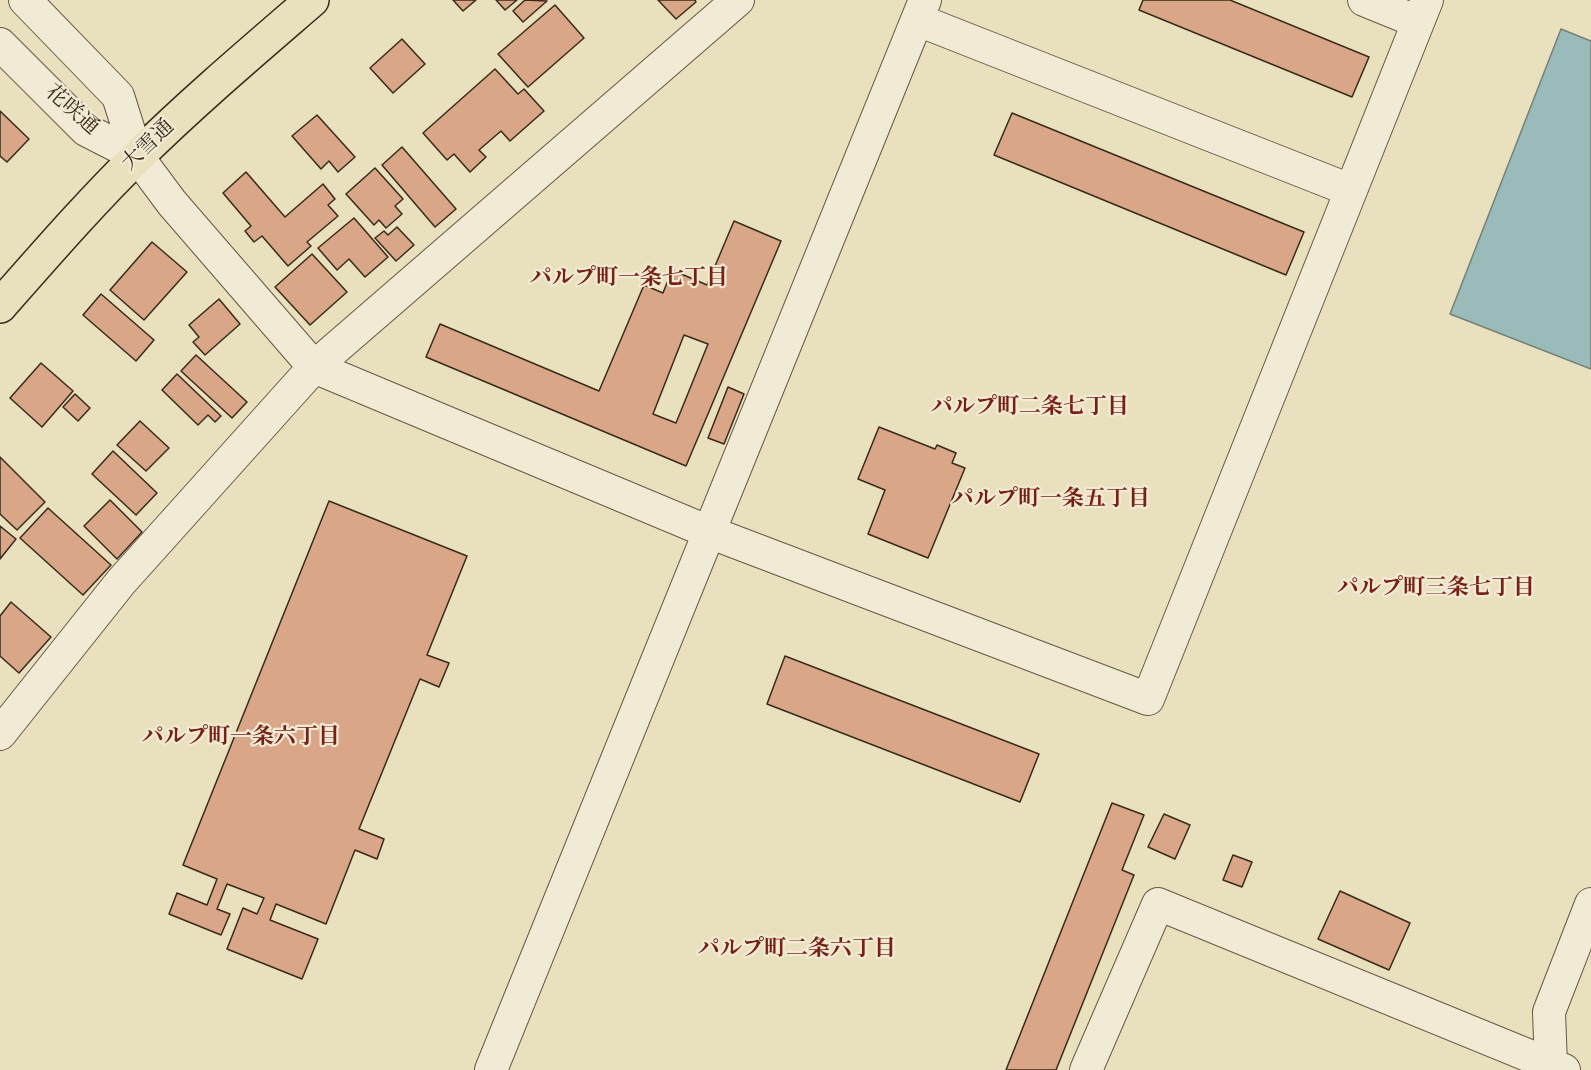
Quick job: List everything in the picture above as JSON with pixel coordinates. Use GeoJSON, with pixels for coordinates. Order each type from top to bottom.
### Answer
{"type":"FeatureCollection","features":[{"type":"Feature","properties":{"kind":"highway","name":"大雪通"},"geometry":{"type":"LineString","coordinates":[[0,306],[77,219],[137,156],[195,101],[312,0]]}},
{"type":"Feature","properties":{"kind":"street","name":"花咲通"},"geometry":{"type":"LineString","coordinates":[[25,0],[118,96],[137,156]]}},
{"type":"Feature","properties":{"kind":"street"},"geometry":{"type":"LineString","coordinates":[[0,734],[121,582],[314,367],[738,0]]}},
{"type":"Feature","properties":{"kind":"street"},"geometry":{"type":"LineString","coordinates":[[137,156],[172,203],[314,367],[708,532],[1148,699],[1423,11],[1364,0]]}},
{"type":"Feature","properties":{"kind":"street"},"geometry":{"type":"LineString","coordinates":[[491,1070],[922,10],[1350,190]]}},
{"type":"Feature","properties":{"kind":"street","name":"花咲通"},"geometry":{"type":"LineString","coordinates":[[0,44],[86,130],[137,156]]}},
{"type":"Feature","properties":{"kind":"street"},"geometry":{"type":"LineString","coordinates":[[1086,1070],[1158,904],[1555,1068],[1549,1012],[1591,904]]}},
{"type":"Feature","properties":{"kind":"water"},"geometry":{"type":"Polygon","coordinates":[[[1561,29],[1591,41],[1591,369],[1450,314],[1561,29]]]}},
{"type":"Feature","properties":{"kind":"building"},"geometry":{"type":"Polygon","coordinates":[[[453,0],[476,0],[463,11],[453,0]]]}},
{"type":"Feature","properties":{"kind":"building"},"geometry":{"type":"Polygon","coordinates":[[[496,0],[517,0],[505,10],[496,0]]]}},
{"type":"Feature","properties":{"kind":"building"},"geometry":{"type":"Polygon","coordinates":[[[525,0],[547,1],[523,22],[513,11],[525,0]]]}},
{"type":"Feature","properties":{"kind":"building"},"geometry":{"type":"Polygon","coordinates":[[[658,0],[695,0],[696,2],[676,19],[658,0]]]}},
{"type":"Feature","properties":{"kind":"building"},"geometry":{"type":"Polygon","coordinates":[[[1143,0],[1230,0],[1369,57],[1352,97],[1139,10],[1143,0]]]}},
{"type":"Feature","properties":{"kind":"building"},"geometry":{"type":"Polygon","coordinates":[[[555,5],[584,38],[528,87],[498,54],[555,5]]]}},
{"type":"Feature","properties":{"kind":"building"},"geometry":{"type":"Polygon","coordinates":[[[402,39],[425,64],[393,93],[370,68],[402,39]]]}},
{"type":"Feature","properties":{"kind":"building"},"geometry":{"type":"Polygon","coordinates":[[[495,69],[518,94],[524,89],[544,111],[510,141],[501,131],[479,150],[486,157],[470,172],[454,154],[447,160],[423,133],[495,69]]]}},
{"type":"Feature","properties":{"kind":"building"},"geometry":{"type":"Polygon","coordinates":[[[0,111],[29,139],[7,162],[0,156],[0,111]]]}},
{"type":"Feature","properties":{"kind":"building"},"geometry":{"type":"Polygon","coordinates":[[[1012,113],[1304,232],[1286,275],[994,155],[1012,113]]]}},
{"type":"Feature","properties":{"kind":"building"},"geometry":{"type":"Polygon","coordinates":[[[317,115],[355,157],[338,172],[329,161],[321,169],[292,136],[317,115]]]}},
{"type":"Feature","properties":{"kind":"building"},"geometry":{"type":"Polygon","coordinates":[[[402,147],[456,209],[435,227],[382,165],[402,147]]]}},
{"type":"Feature","properties":{"kind":"building"},"geometry":{"type":"Polygon","coordinates":[[[375,168],[403,199],[395,206],[402,214],[386,228],[379,220],[374,225],[346,194],[375,168]]]}},
{"type":"Feature","properties":{"kind":"building"},"geometry":{"type":"Polygon","coordinates":[[[246,172],[285,217],[323,184],[335,199],[328,205],[338,216],[307,242],[311,246],[288,266],[262,236],[254,242],[245,231],[251,226],[223,193],[246,172]]]}},
{"type":"Feature","properties":{"kind":"building"},"geometry":{"type":"Polygon","coordinates":[[[354,218],[388,257],[365,277],[349,259],[337,270],[318,248],[354,218]]]}},
{"type":"Feature","properties":{"kind":"building"},"geometry":{"type":"Polygon","coordinates":[[[734,221],[781,241],[686,466],[426,357],[440,324],[599,391],[644,285],[663,293],[672,270],[707,285],[734,221]],[[684,335],[653,414],[676,423],[708,344],[684,335]]]}},
{"type":"Feature","properties":{"kind":"building"},"geometry":{"type":"Polygon","coordinates":[[[397,227],[414,245],[396,261],[375,238],[384,231],[388,235],[397,227]]]}},
{"type":"Feature","properties":{"kind":"building"},"geometry":{"type":"Polygon","coordinates":[[[152,242],[187,272],[144,320],[110,290],[152,242]]]}},
{"type":"Feature","properties":{"kind":"building"},"geometry":{"type":"Polygon","coordinates":[[[312,254],[347,292],[310,325],[275,287],[312,254]]]}},
{"type":"Feature","properties":{"kind":"building"},"geometry":{"type":"Polygon","coordinates":[[[101,294],[154,340],[136,361],[83,315],[101,294]]]}},
{"type":"Feature","properties":{"kind":"building"},"geometry":{"type":"Polygon","coordinates":[[[219,299],[240,324],[205,355],[193,342],[199,337],[189,325],[219,299]]]}},
{"type":"Feature","properties":{"kind":"building"},"geometry":{"type":"Polygon","coordinates":[[[196,355],[247,402],[232,418],[181,371],[196,355]]]}},
{"type":"Feature","properties":{"kind":"building"},"geometry":{"type":"Polygon","coordinates":[[[41,363],[73,391],[42,427],[10,398],[41,363]]]}},
{"type":"Feature","properties":{"kind":"building"},"geometry":{"type":"Polygon","coordinates":[[[177,374],[221,416],[215,422],[208,415],[198,425],[162,390],[177,374]]]}},
{"type":"Feature","properties":{"kind":"building"},"geometry":{"type":"Polygon","coordinates":[[[728,387],[744,394],[724,444],[708,438],[728,387]]]}},
{"type":"Feature","properties":{"kind":"building"},"geometry":{"type":"Polygon","coordinates":[[[75,394],[90,408],[78,421],[63,407],[75,394]]]}},
{"type":"Feature","properties":{"kind":"building"},"geometry":{"type":"Polygon","coordinates":[[[140,421],[169,448],[146,471],[117,445],[140,421]]]}},
{"type":"Feature","properties":{"kind":"building"},"geometry":{"type":"Polygon","coordinates":[[[879,427],[935,449],[937,445],[956,453],[952,463],[965,468],[928,558],[868,534],[885,490],[858,479],[879,427]]]}},
{"type":"Feature","properties":{"kind":"building"},"geometry":{"type":"Polygon","coordinates":[[[113,451],[157,493],[136,515],[92,474],[113,451]]]}},
{"type":"Feature","properties":{"kind":"building"},"geometry":{"type":"Polygon","coordinates":[[[0,457],[45,502],[17,530],[0,514],[0,457]]]}},
{"type":"Feature","properties":{"kind":"building"},"geometry":{"type":"Polygon","coordinates":[[[110,500],[142,532],[117,559],[84,526],[110,500]]]}},
{"type":"Feature","properties":{"kind":"building"},"geometry":{"type":"Polygon","coordinates":[[[329,501],[467,556],[427,655],[449,663],[439,687],[420,679],[359,829],[384,839],[377,859],[355,850],[326,924],[276,904],[270,920],[318,939],[302,979],[227,949],[243,908],[257,914],[264,898],[227,884],[217,909],[230,914],[221,935],[169,914],[177,893],[207,905],[217,879],[183,865],[329,501]]]}},
{"type":"Feature","properties":{"kind":"building"},"geometry":{"type":"Polygon","coordinates":[[[48,508],[111,565],[83,595],[20,538],[48,508]]]}},
{"type":"Feature","properties":{"kind":"building"},"geometry":{"type":"Polygon","coordinates":[[[0,526],[16,539],[0,559],[0,526]]]}},
{"type":"Feature","properties":{"kind":"building"},"geometry":{"type":"Polygon","coordinates":[[[11,602],[51,637],[19,673],[0,656],[0,616],[11,602]]]}},
{"type":"Feature","properties":{"kind":"building"},"geometry":{"type":"Polygon","coordinates":[[[785,656],[1039,754],[1020,802],[767,704],[785,656]]]}},
{"type":"Feature","properties":{"kind":"building"},"geometry":{"type":"Polygon","coordinates":[[[1112,803],[1144,815],[1122,870],[1134,875],[1056,1070],[1006,1070],[1112,803]]]}},
{"type":"Feature","properties":{"kind":"building"},"geometry":{"type":"Polygon","coordinates":[[[1164,814],[1190,825],[1175,859],[1148,847],[1164,814]]]}},
{"type":"Feature","properties":{"kind":"building"},"geometry":{"type":"Polygon","coordinates":[[[1233,855],[1252,862],[1242,887],[1223,880],[1233,855]]]}},
{"type":"Feature","properties":{"kind":"building"},"geometry":{"type":"Polygon","coordinates":[[[1340,891],[1410,923],[1389,970],[1318,939],[1340,891]]]}},
{"type":"Feature","properties":{"kind":"district","name":"パルプ町一条七丁目"},"geometry":{"type":"Point","coordinates":[629,279]}},
{"type":"Feature","properties":{"kind":"district","name":"パルプ町二条七丁目"},"geometry":{"type":"Point","coordinates":[1030,408]}},
{"type":"Feature","properties":{"kind":"district","name":"パルプ町一条五丁目"},"geometry":{"type":"Point","coordinates":[1051,500]}},
{"type":"Feature","properties":{"kind":"district","name":"パルプ町三条七丁目"},"geometry":{"type":"Point","coordinates":[1436,589]}},
{"type":"Feature","properties":{"kind":"district","name":"パルプ町一条六丁目"},"geometry":{"type":"Point","coordinates":[241,738]}},
{"type":"Feature","properties":{"kind":"district","name":"パルプ町二条六丁目"},"geometry":{"type":"Point","coordinates":[797,950]}}]}
